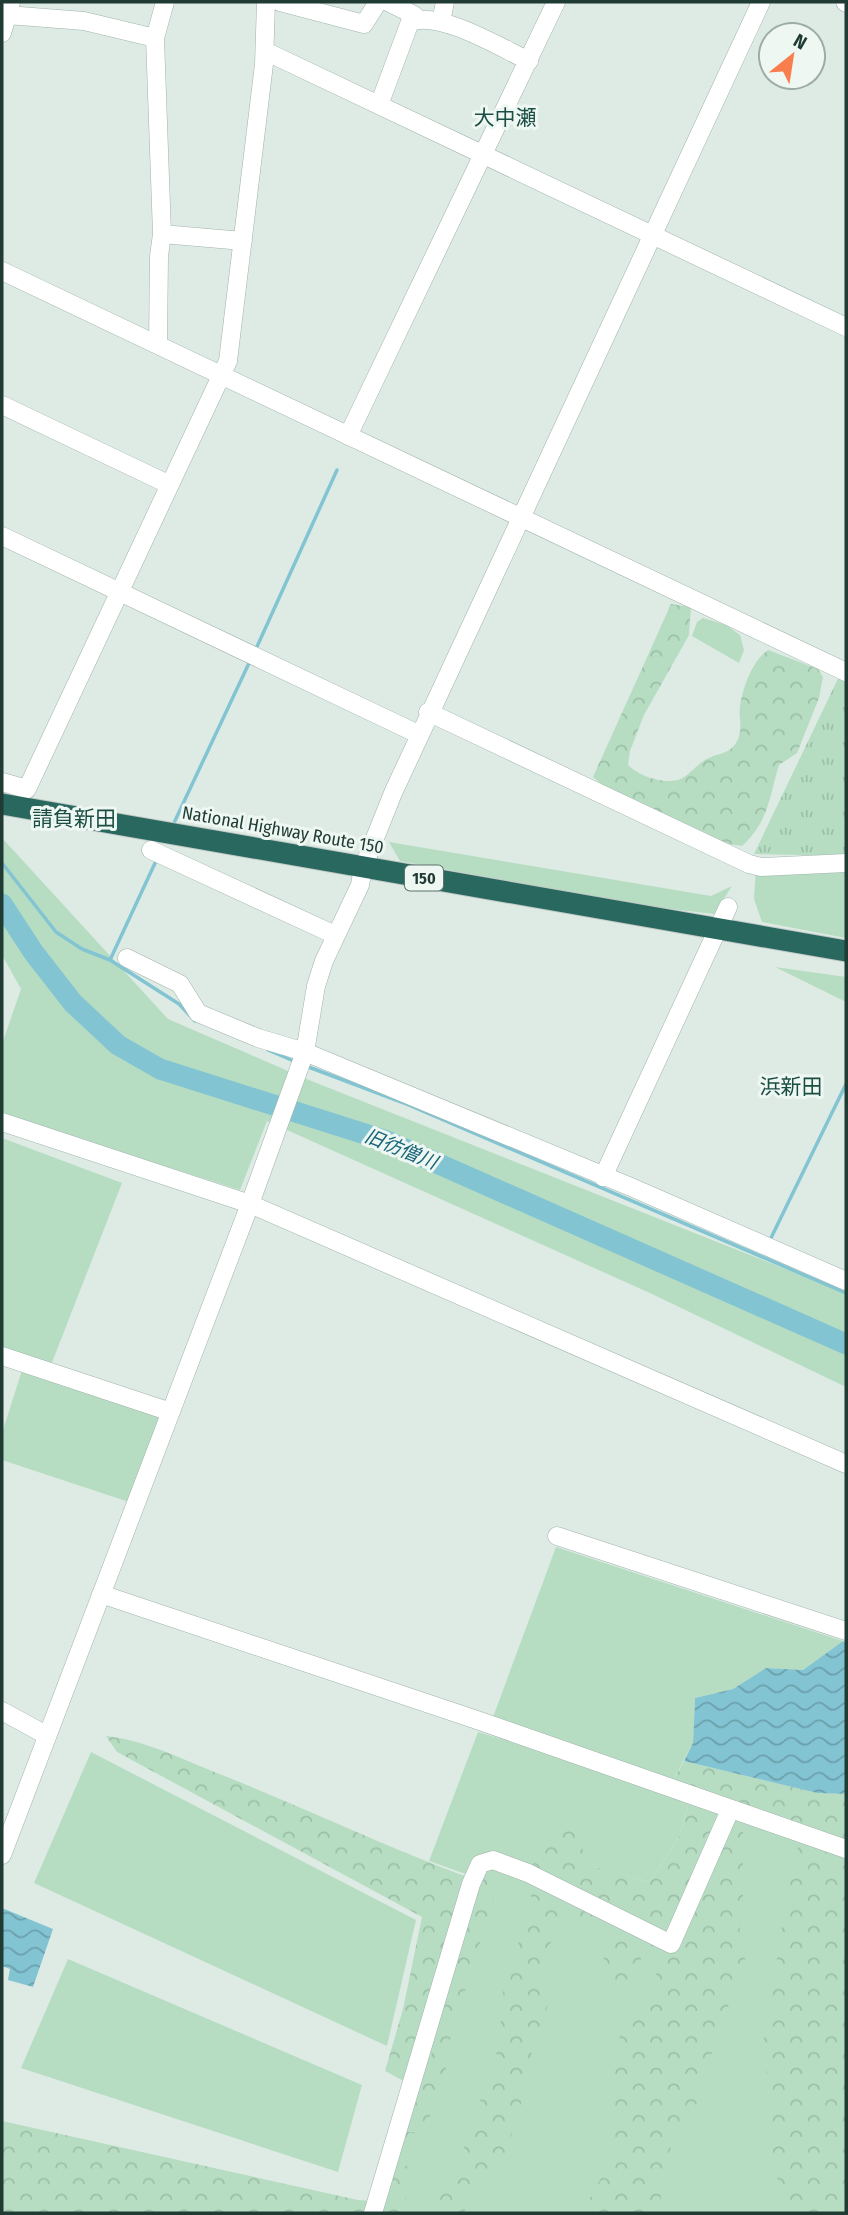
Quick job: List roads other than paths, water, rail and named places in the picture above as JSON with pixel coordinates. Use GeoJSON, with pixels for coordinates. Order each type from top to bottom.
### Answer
{"type":"FeatureCollection","features":[{"type":"Feature","properties":{"kind":"highway","name":"National Highway Route 150"},"geometry":{"type":"LineString","coordinates":[[2,804],[846,951]]}},
{"type":"Feature","properties":{"kind":"street"},"geometry":{"type":"LineString","coordinates":[[158,345],[159,256],[162,233],[155,38],[164,2]]}},
{"type":"Feature","properties":{"kind":"street"},"geometry":{"type":"LineString","coordinates":[[2,782],[27,789],[228,361],[265,51],[266,2]]}},
{"type":"Feature","properties":{"kind":"street"},"geometry":{"type":"LineString","coordinates":[[281,2],[364,24],[378,2]]}},
{"type":"Feature","properties":{"kind":"street"},"geometry":{"type":"LineString","coordinates":[[388,2],[414,15],[415,20]]}},
{"type":"Feature","properties":{"kind":"street"},"geometry":{"type":"LineString","coordinates":[[441,22],[445,2]]}},
{"type":"Feature","properties":{"kind":"street"},"geometry":{"type":"LineString","coordinates":[[348,436],[556,2]]}},
{"type":"Feature","properties":{"kind":"street"},"geometry":{"type":"LineString","coordinates":[[2,1855],[296,1079],[305,1052],[316,986],[324,961],[360,885],[363,868],[428,712],[761,2]]}},
{"type":"Feature","properties":{"kind":"street"},"geometry":{"type":"LineString","coordinates":[[2,33],[9,8],[84,21],[155,38]]}},
{"type":"Feature","properties":{"kind":"street"},"geometry":{"type":"LineString","coordinates":[[379,105],[410,22],[415,20],[441,22],[528,61]]}},
{"type":"Feature","properties":{"kind":"street"},"geometry":{"type":"LineString","coordinates":[[265,51],[846,327]]}},
{"type":"Feature","properties":{"kind":"street"},"geometry":{"type":"LineString","coordinates":[[162,233],[243,241]]}},
{"type":"Feature","properties":{"kind":"street"},"geometry":{"type":"LineString","coordinates":[[2,271],[518,517],[845,669]]}},
{"type":"Feature","properties":{"kind":"street"},"geometry":{"type":"LineString","coordinates":[[2,405],[170,485]]}},
{"type":"Feature","properties":{"kind":"street"},"geometry":{"type":"LineString","coordinates":[[2,536],[418,734]]}},
{"type":"Feature","properties":{"kind":"street"},"geometry":{"type":"LineString","coordinates":[[428,712],[749,864],[761,867],[846,863]]}},
{"type":"Feature","properties":{"kind":"street"},"geometry":{"type":"LineString","coordinates":[[151,850],[335,935]]}},
{"type":"Feature","properties":{"kind":"street"},"geometry":{"type":"LineString","coordinates":[[603,1177],[728,907]]}},
{"type":"Feature","properties":{"kind":"street"},"geometry":{"type":"LineString","coordinates":[[127,958],[180,984],[198,1013],[258,1038],[305,1052],[846,1281]]}},
{"type":"Feature","properties":{"kind":"street"},"geometry":{"type":"LineString","coordinates":[[2,1122],[250,1204],[846,1464]]}},
{"type":"Feature","properties":{"kind":"street"},"geometry":{"type":"LineString","coordinates":[[2,1356],[171,1412]]}},
{"type":"Feature","properties":{"kind":"street"},"geometry":{"type":"LineString","coordinates":[[557,1536],[846,1631]]}},
{"type":"Feature","properties":{"kind":"street"},"geometry":{"type":"LineString","coordinates":[[101,1594],[482,1721],[846,1849]]}},
{"type":"Feature","properties":{"kind":"street"},"geometry":{"type":"LineString","coordinates":[[2,1711],[46,1735]]}},
{"type":"Feature","properties":{"kind":"street"},"geometry":{"type":"LineString","coordinates":[[373,2213],[471,1884],[480,1864],[493,1860],[528,1873],[671,1944],[730,1810]]}},
{"type":"Feature","properties":{"kind":"water"},"geometry":{"type":"Polygon","coordinates":[[[843,1641],[846,1643],[846,1794],[817,1793],[684,1761],[693,1743],[695,1698],[733,1689],[766,1668],[803,1670],[843,1641]]]}},
{"type":"Feature","properties":{"kind":"water"},"geometry":{"type":"Polygon","coordinates":[[[2,1908],[53,1929],[33,1987],[8,1980],[10,1969],[2,1966],[2,1908]]]}},
{"type":"Feature","properties":{"kind":"waterway"},"geometry":{"type":"LineString","coordinates":[[255,651],[337,470]]}},
{"type":"Feature","properties":{"kind":"waterway"},"geometry":{"type":"LineString","coordinates":[[173,825],[250,661]]}},
{"type":"Feature","properties":{"kind":"waterway"},"geometry":{"type":"LineString","coordinates":[[110,960],[156,861]]}},
{"type":"Feature","properties":{"kind":"waterway"},"geometry":{"type":"LineString","coordinates":[[2,863],[56,932],[82,949],[110,960],[179,1004],[195,1021]]}},
{"type":"Feature","properties":{"kind":"waterway","name":"旧彷僧川"},"geometry":{"type":"LineString","coordinates":[[2,904],[34,953],[73,1003],[118,1045],[160,1069],[387,1141],[846,1344]]}},
{"type":"Feature","properties":{"kind":"waterway"},"geometry":{"type":"LineString","coordinates":[[268,1050],[296,1062]]}},
{"type":"Feature","properties":{"kind":"waterway"},"geometry":{"type":"LineString","coordinates":[[306,1066],[404,1103],[846,1293]]}},
{"type":"Feature","properties":{"kind":"waterway"},"geometry":{"type":"LineString","coordinates":[[769,1242],[846,1084]]}},
{"type":"Feature","properties":{"kind":"district","name":"大中瀬"},"geometry":{"type":"Point","coordinates":[505,118]}},
{"type":"Feature","properties":{"kind":"district","name":"請負新田"},"geometry":{"type":"Point","coordinates":[74,819]}},
{"type":"Feature","properties":{"kind":"district","name":"浜新田"},"geometry":{"type":"Point","coordinates":[791,1087]}}]}
